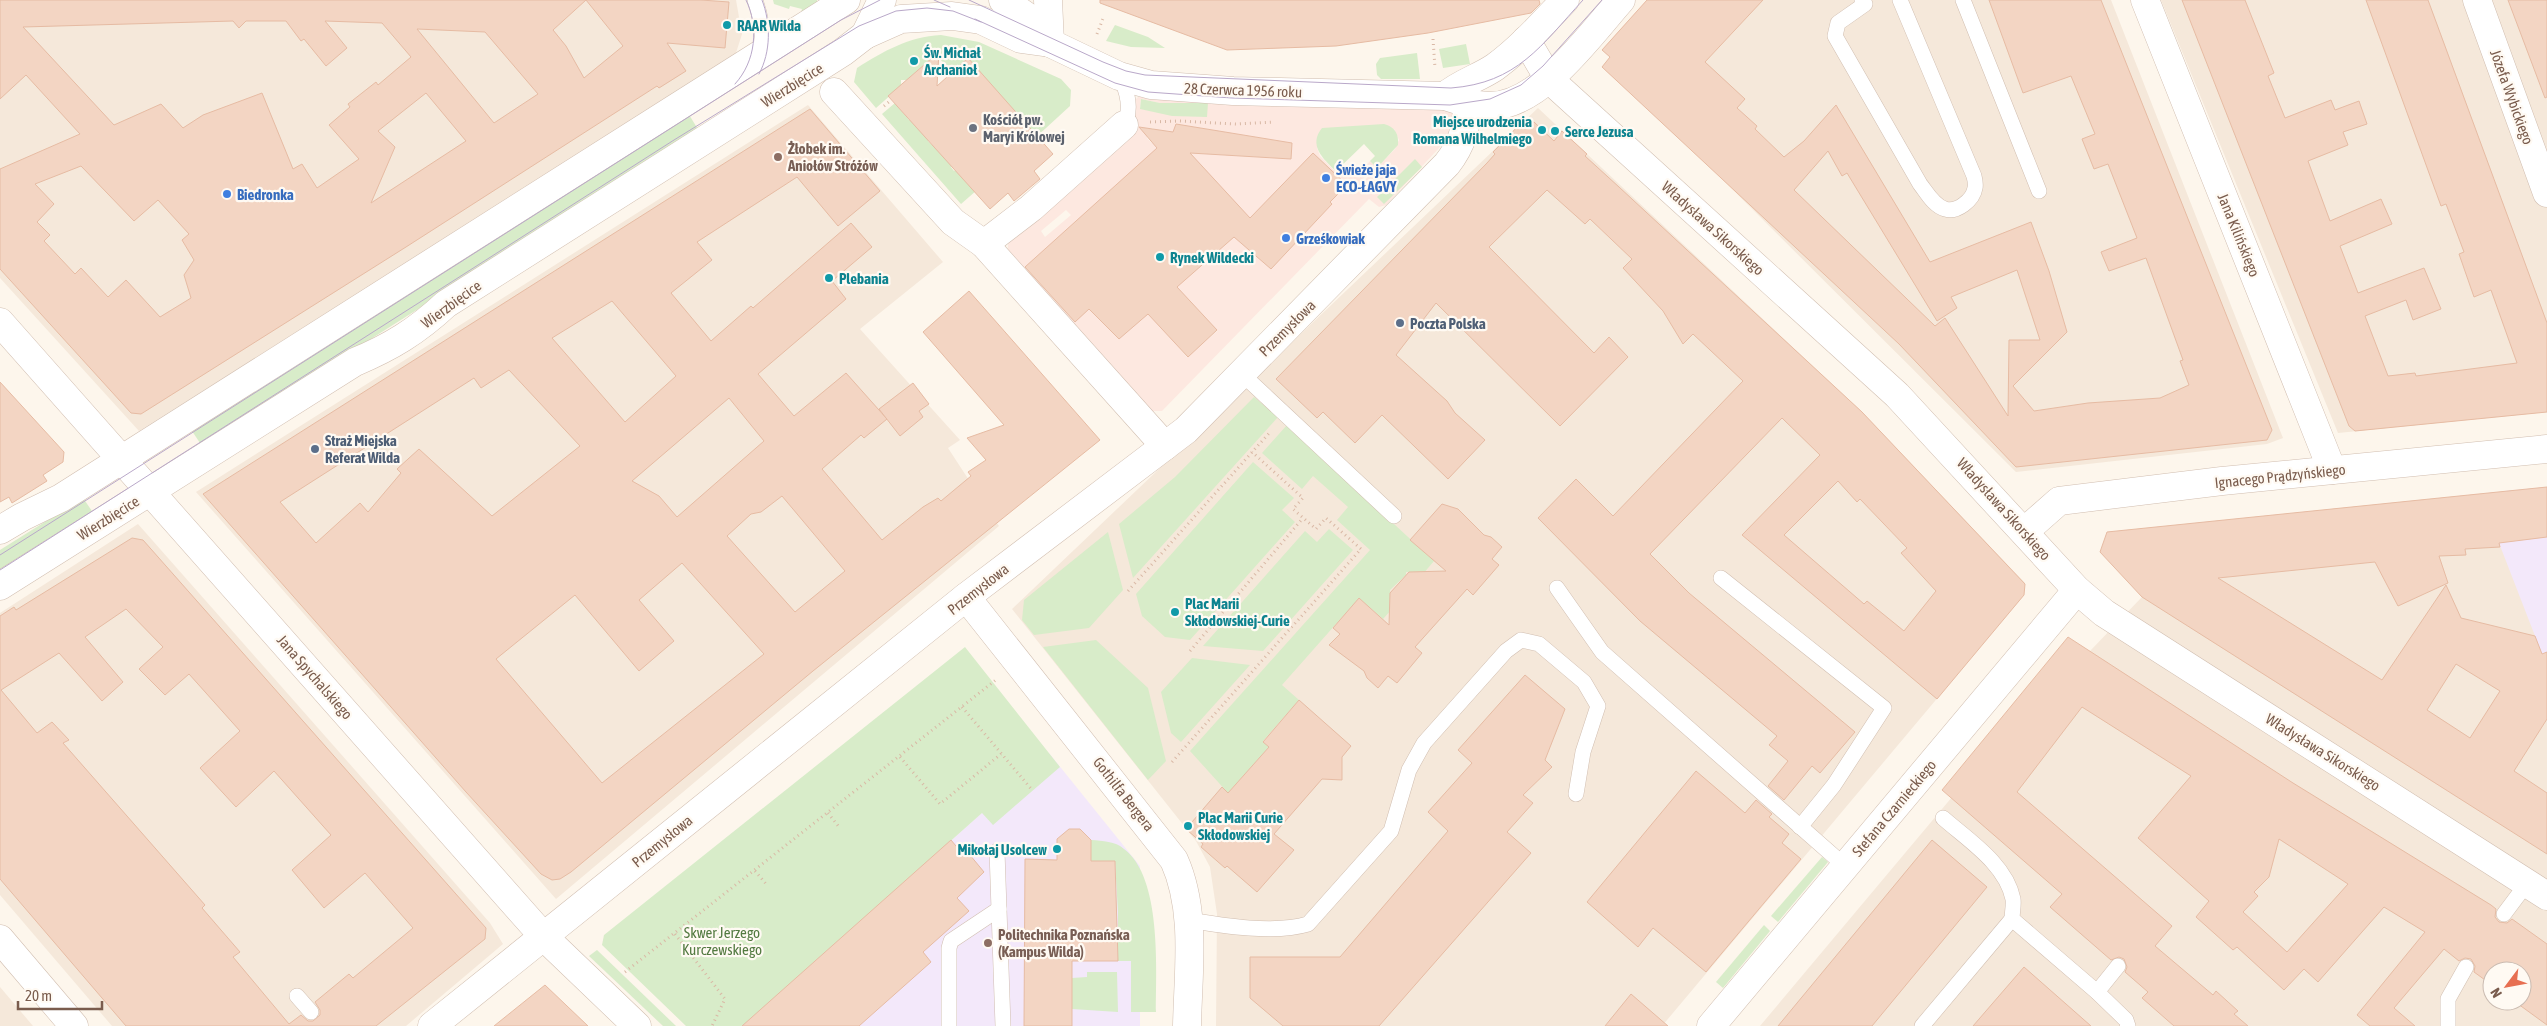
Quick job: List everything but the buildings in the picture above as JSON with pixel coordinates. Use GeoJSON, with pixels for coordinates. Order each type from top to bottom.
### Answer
{"type":"FeatureCollection","features":[{"type":"Feature","properties":{"kind":"street","name":"Wierzbięcice"},"geometry":{"type":"LineString","coordinates":[[0,586],[355,362],[385,349],[412,333],[428,322],[446,304],[844,52],[865,35],[882,0]]}},
{"type":"Feature","properties":{"kind":"street","name":"28 Czerwca 1956 roku"},"geometry":{"type":"LineString","coordinates":[[928,0],[981,20],[1020,39],[1050,43],[1119,76],[1151,85],[1226,91],[1449,90],[1491,106],[1508,103],[1528,94],[1549,79],[1621,0]]}},
{"type":"Feature","properties":{"kind":"street","name":"28 Czerwca 1956 roku"},"geometry":{"type":"LineString","coordinates":[[1003,0],[1034,22],[1050,43]]}},
{"type":"Feature","properties":{"kind":"street"},"geometry":{"type":"LineString","coordinates":[[1048,0],[1050,43]]}},
{"type":"Feature","properties":{"kind":"street"},"geometry":{"type":"LineString","coordinates":[[1449,90],[1495,67],[1526,40],[1565,0]]}},
{"type":"Feature","properties":{"kind":"street","name":"Jana Kilińskiego"},"geometry":{"type":"LineString","coordinates":[[2145,0],[2332,470]]}},
{"type":"Feature","properties":{"kind":"street","name":"Józefa Wybickiego"},"geometry":{"type":"LineString","coordinates":[[2477,0],[2547,193]]}},
{"type":"Feature","properties":{"kind":"street"},"geometry":{"type":"LineString","coordinates":[[0,530],[61,498],[839,3]]}},
{"type":"Feature","properties":{"kind":"street","name":"28 Czerwca 1956 roku"},"geometry":{"type":"LineString","coordinates":[[865,35],[902,19],[952,16],[981,20]]}},
{"type":"Feature","properties":{"kind":"street","name":"Władysława Sikorskiego"},"geometry":{"type":"LineString","coordinates":[[1526,40],[1549,79],[1897,395],[2025,531],[2077,590],[2112,619],[2537,889]]}},
{"type":"Feature","properties":{"kind":"street","name":"Przemysłowa"},"geometry":{"type":"LineString","coordinates":[[432,1026],[966,597],[1186,430],[1447,164],[1463,137],[1467,122],[1449,90]]}},
{"type":"Feature","properties":{"kind":"street"},"geometry":{"type":"LineString","coordinates":[[834,92],[952,222],[984,244],[1165,446]]}},
{"type":"Feature","properties":{"kind":"street"},"geometry":{"type":"LineString","coordinates":[[984,244],[1135,125]]}},
{"type":"Feature","properties":{"kind":"street","name":"Jana Spychalskiego"},"geometry":{"type":"LineString","coordinates":[[0,322],[544,937],[637,1026]]}},
{"type":"Feature","properties":{"kind":"street","name":"Ignacego Prądzyńskiego"},"geometry":{"type":"LineString","coordinates":[[2025,531],[2059,501],[2332,470],[2547,449]]}},
{"type":"Feature","properties":{"kind":"street","name":"Stefana Czarnieckiego"},"geometry":{"type":"LineString","coordinates":[[1711,1026],[2077,590]]}},
{"type":"Feature","properties":{"kind":"street","name":"Gothilfa Bergera"},"geometry":{"type":"LineString","coordinates":[[966,597],[1170,853],[1183,878],[1189,920],[1187,1026]]}},
{"type":"Feature","properties":{"kind":"street"},"geometry":{"type":"LineString","coordinates":[[0,939],[74,1026]]}},
{"type":"Feature","properties":{"kind":"lane"},"geometry":{"type":"LineString","coordinates":[[755,0],[761,22],[762,39],[759,55]]}},
{"type":"Feature","properties":{"kind":"lane"},"geometry":{"type":"LineString","coordinates":[[1868,2],[1838,23],[1835,36],[1920,184],[1934,203],[1946,210],[1959,208],[1970,199],[1975,189],[1974,176],[1900,0]]}},
{"type":"Feature","properties":{"kind":"lane"},"geometry":{"type":"LineString","coordinates":[[1963,0],[2039,191]]}},
{"type":"Feature","properties":{"kind":"lane"},"geometry":{"type":"LineString","coordinates":[[1119,76],[1128,102],[1128,117],[1135,125]]}},
{"type":"Feature","properties":{"kind":"lane"},"geometry":{"type":"LineString","coordinates":[[1242,374],[1394,516]]}},
{"type":"Feature","properties":{"kind":"lane"},"geometry":{"type":"LineString","coordinates":[[1721,578],[1884,708],[1834,785],[1800,827]]}},
{"type":"Feature","properties":{"kind":"lane"},"geometry":{"type":"LineString","coordinates":[[1557,588],[1602,652],[1845,866]]}},
{"type":"Feature","properties":{"kind":"lane"},"geometry":{"type":"LineString","coordinates":[[1189,920],[1214,924],[1290,929],[1308,924],[1391,831],[1409,770],[1424,743],[1506,652],[1520,640],[1539,644],[1584,682],[1598,706],[1583,752],[1576,794]]}},
{"type":"Feature","properties":{"kind":"lane"},"geometry":{"type":"LineString","coordinates":[[1922,1026],[2012,919],[2013,900],[2006,880],[1993,863],[1943,818]]}},
{"type":"Feature","properties":{"kind":"lane"},"geometry":{"type":"LineString","coordinates":[[997,851],[1003,1026]]}},
{"type":"Feature","properties":{"kind":"lane"},"geometry":{"type":"LineString","coordinates":[[2504,914],[2537,889]]}},
{"type":"Feature","properties":{"kind":"lane"},"geometry":{"type":"LineString","coordinates":[[950,1026],[949,948],[952,941],[999,909]]}},
{"type":"Feature","properties":{"kind":"lane"},"geometry":{"type":"LineString","coordinates":[[2012,919],[2097,992],[2126,1020],[2128,1026]]}},
{"type":"Feature","properties":{"kind":"lane"},"geometry":{"type":"LineString","coordinates":[[2097,992],[2118,966]]}},
{"type":"Feature","properties":{"kind":"lane"},"geometry":{"type":"LineString","coordinates":[[2448,1026],[2448,999],[2466,967]]}},
{"type":"Feature","properties":{"kind":"lane"},"geometry":{"type":"LineString","coordinates":[[297,996],[311,1012]]}},
{"type":"Feature","properties":{"kind":"path"},"geometry":{"type":"LineString","coordinates":[[1433,39],[1449,90]]}},
{"type":"Feature","properties":{"kind":"path"},"geometry":{"type":"LineString","coordinates":[[1135,125],[1154,121],[1236,124],[1275,122]]}},
{"type":"Feature","properties":{"kind":"path"},"geometry":{"type":"LineString","coordinates":[[1128,591],[1286,414]]}},
{"type":"Feature","properties":{"kind":"path"},"geometry":{"type":"LineString","coordinates":[[1172,762],[1361,549],[1326,518],[1316,529],[1303,518],[1293,509],[1303,498],[1252,452]]}},
{"type":"Feature","properties":{"kind":"path"},"geometry":{"type":"LineString","coordinates":[[1190,651],[1303,518]]}},
{"type":"Feature","properties":{"kind":"path"},"geometry":{"type":"LineString","coordinates":[[625,972],[1000,678]]}},
{"type":"Feature","properties":{"kind":"path"},"geometry":{"type":"LineString","coordinates":[[962,707],[1033,791]]}},
{"type":"Feature","properties":{"kind":"path"},"geometry":{"type":"LineString","coordinates":[[900,756],[940,804],[1001,754]]}},
{"type":"Feature","properties":{"kind":"path"},"geometry":{"type":"LineString","coordinates":[[828,813],[839,827]]}},
{"type":"Feature","properties":{"kind":"path"},"geometry":{"type":"LineString","coordinates":[[755,871],[767,885]]}},
{"type":"Feature","properties":{"kind":"path"},"geometry":{"type":"LineString","coordinates":[[675,934],[725,998],[712,1026]]}},
{"type":"Feature","properties":{"kind":"shaded area"},"geometry":{"type":"Polygon","coordinates":[[[0,0],[736,0],[742,34],[735,56],[139,431],[0,278],[0,0]]]}},
{"type":"Feature","properties":{"kind":"shaded area"},"geometry":{"type":"Polygon","coordinates":[[[1647,0],[2111,0],[2283,438],[2267,444],[2016,472],[1715,172],[1602,67],[1610,57],[1602,50],[1647,0]]]}},
{"type":"Feature","properties":{"kind":"shaded area"},"geometry":{"type":"Polygon","coordinates":[[[2161,0],[2547,0],[2547,412],[2338,433],[2161,0]]]}},
{"type":"Feature","properties":{"kind":"shaded area","name":"Rynek Wildecki"},"geometry":{"type":"Polygon","coordinates":[[[1138,97],[1453,111],[1454,116],[1449,135],[1386,205],[1379,207],[1369,199],[1162,411],[1147,411],[1007,254],[1009,238],[1138,97]],[[1141,99],[1140,109],[1207,116],[1207,103],[1160,103],[1141,99]],[[1152,128],[1147,134],[1147,138],[1152,143],[1156,143],[1161,134],[1152,128]],[[1394,129],[1317,148],[1320,156],[1335,171],[1342,165],[1355,177],[1370,161],[1375,166],[1360,182],[1362,183],[1395,149],[1399,140],[1394,129]],[[1066,210],[1041,231],[1045,237],[1071,215],[1066,210]],[[1204,317],[1176,344],[1187,357],[1217,331],[1204,317]]]}},
{"type":"Feature","properties":{"kind":"shaded area"},"geometry":{"type":"Polygon","coordinates":[[[808,105],[943,262],[860,329],[960,440],[948,448],[999,526],[556,899],[196,492],[808,105]]]}},
{"type":"Feature","properties":{"kind":"shaded area"},"geometry":{"type":"Polygon","coordinates":[[[1538,108],[1862,412],[2025,583],[2024,595],[1662,1026],[1216,1026],[1217,914],[1210,867],[1196,841],[1012,609],[1538,108]]]}},
{"type":"Feature","properties":{"kind":"shaded area"},"geometry":{"type":"Polygon","coordinates":[[[2547,487],[2547,1026],[1760,1026],[2072,654],[2090,651],[2142,597],[2107,532],[2547,487]]]}},
{"type":"Feature","properties":{"kind":"shaded area"},"geometry":{"type":"Polygon","coordinates":[[[2547,487],[2547,667],[2499,543],[2505,491],[2547,487]]]}},
{"type":"Feature","properties":{"kind":"shaded area"},"geometry":{"type":"Polygon","coordinates":[[[138,524],[490,923],[503,944],[406,1026],[112,1026],[0,895],[0,613],[138,524]]]}},
{"type":"Feature","properties":{"kind":"shaded area","name":"Politechnika Poznańska (Kampus Wilda)"},"geometry":{"type":"Polygon","coordinates":[[[1049,753],[1140,866],[1140,1026],[743,1026],[1049,753]]]}},
{"type":"Feature","properties":{"kind":"shaded area"},"geometry":{"type":"Polygon","coordinates":[[[0,987],[33,1026],[0,1026],[0,987]]]}},
{"type":"Feature","properties":{"kind":"green space"},"geometry":{"type":"Polygon","coordinates":[[[773,0],[817,0],[817,2],[808,14],[801,12],[802,9],[790,6],[789,9],[774,4],[773,0]]]}},
{"type":"Feature","properties":{"kind":"green space"},"geometry":{"type":"Polygon","coordinates":[[[1115,25],[1148,37],[1165,48],[1131,47],[1106,41],[1115,25]]]}},
{"type":"Feature","properties":{"kind":"green space"},"geometry":{"type":"Polygon","coordinates":[[[941,35],[979,42],[1061,79],[1071,90],[1070,106],[1034,139],[1018,114],[969,66],[972,63],[968,58],[952,72],[938,57],[939,52],[934,52],[934,56],[907,80],[901,80],[901,86],[876,108],[854,82],[857,68],[887,51],[907,42],[941,35]]]}},
{"type":"Feature","properties":{"kind":"green space"},"geometry":{"type":"Polygon","coordinates":[[[1466,44],[1470,64],[1443,68],[1439,49],[1466,44]]]}},
{"type":"Feature","properties":{"kind":"green space"},"geometry":{"type":"Polygon","coordinates":[[[1417,53],[1420,79],[1381,79],[1377,75],[1376,64],[1380,58],[1417,53]]]}},
{"type":"Feature","properties":{"kind":"green space"},"geometry":{"type":"Polygon","coordinates":[[[1141,99],[1160,103],[1208,103],[1207,117],[1172,116],[1140,109],[1141,99]]]}},
{"type":"Feature","properties":{"kind":"green space"},"geometry":{"type":"Polygon","coordinates":[[[895,103],[909,120],[912,117],[931,138],[928,141],[932,145],[934,143],[954,164],[951,167],[954,171],[957,169],[977,190],[961,204],[882,114],[895,103]]]}},
{"type":"Feature","properties":{"kind":"green space"},"geometry":{"type":"Polygon","coordinates":[[[688,113],[699,131],[202,446],[190,428],[688,113]]]}},
{"type":"Feature","properties":{"kind":"green space"},"geometry":{"type":"Polygon","coordinates":[[[1384,124],[1396,132],[1398,145],[1377,168],[1370,161],[1375,156],[1364,144],[1336,171],[1322,157],[1317,146],[1316,140],[1322,128],[1384,124]]]}},
{"type":"Feature","properties":{"kind":"green space"},"geometry":{"type":"Polygon","coordinates":[[[1415,159],[1422,167],[1384,204],[1377,197],[1415,159]]]}},
{"type":"Feature","properties":{"kind":"green space"},"geometry":{"type":"Polygon","coordinates":[[[1254,397],[1278,417],[1133,578],[1119,524],[1175,477],[1254,397]]]}},
{"type":"Feature","properties":{"kind":"green space"},"geometry":{"type":"Polygon","coordinates":[[[1287,425],[1434,561],[1417,581],[1409,572],[1406,572],[1406,575],[1390,590],[1390,593],[1401,599],[1383,619],[1359,598],[1282,685],[1299,700],[1263,741],[1269,747],[1228,793],[1190,751],[1370,550],[1337,520],[1348,507],[1313,476],[1302,489],[1262,453],[1287,425]]]}},
{"type":"Feature","properties":{"kind":"green space"},"geometry":{"type":"Polygon","coordinates":[[[1253,462],[1294,498],[1282,510],[1295,522],[1190,640],[1165,637],[1142,616],[1136,594],[1253,462]]]}},
{"type":"Feature","properties":{"kind":"green space"},"geometry":{"type":"Polygon","coordinates":[[[83,498],[94,514],[0,574],[0,550],[83,498]]]}},
{"type":"Feature","properties":{"kind":"green space"},"geometry":{"type":"Polygon","coordinates":[[[1329,529],[1353,550],[1263,651],[1203,646],[1305,531],[1317,542],[1329,529]]]}},
{"type":"Feature","properties":{"kind":"green space"},"geometry":{"type":"Polygon","coordinates":[[[1108,532],[1123,590],[1089,628],[1034,635],[1022,620],[1024,600],[1108,532]]]}},
{"type":"Feature","properties":{"kind":"green space"},"geometry":{"type":"Polygon","coordinates":[[[1096,640],[1148,688],[1166,761],[1148,780],[1043,647],[1096,640]]]}},
{"type":"Feature","properties":{"kind":"green space","name":"Skwer Jerzego Kurczewskiego"},"geometry":{"type":"Polygon","coordinates":[[[965,647],[1060,767],[993,825],[982,813],[743,1026],[686,1026],[602,945],[604,935],[965,647]]]}},
{"type":"Feature","properties":{"kind":"green space"},"geometry":{"type":"Polygon","coordinates":[[[1192,658],[1250,665],[1181,742],[1171,733],[1161,692],[1192,658]]]}},
{"type":"Feature","properties":{"kind":"green space"},"geometry":{"type":"Polygon","coordinates":[[[1091,840],[1109,842],[1120,846],[1136,862],[1145,880],[1151,902],[1156,949],[1156,1012],[1131,1012],[1131,961],[1118,961],[1115,861],[1091,861],[1091,840]]]}},
{"type":"Feature","properties":{"kind":"green space"},"geometry":{"type":"Polygon","coordinates":[[[1822,857],[1828,862],[1778,922],[1771,916],[1822,857]]]}},
{"type":"Feature","properties":{"kind":"green space"},"geometry":{"type":"Polygon","coordinates":[[[1764,925],[1770,931],[1723,988],[1716,982],[1764,925]]]}},
{"type":"Feature","properties":{"kind":"green space"},"geometry":{"type":"Polygon","coordinates":[[[597,950],[676,1026],[663,1026],[589,956],[597,950]]]}},
{"type":"Feature","properties":{"kind":"green space"},"geometry":{"type":"Polygon","coordinates":[[[1087,972],[1117,972],[1118,1012],[1072,1009],[1072,978],[1087,977],[1087,972]]]}},
{"type":"Feature","properties":{"kind":"tram line"},"geometry":{"type":"LineString","coordinates":[[735,84],[747,65],[753,44],[753,21],[746,0]]}},
{"type":"Feature","properties":{"kind":"tram line"},"geometry":{"type":"LineString","coordinates":[[759,74],[768,47],[767,18],[762,0]]}},
{"type":"Feature","properties":{"kind":"tram line"},"geometry":{"type":"LineString","coordinates":[[0,555],[841,20],[880,0]]}},
{"type":"Feature","properties":{"kind":"tram line"},"geometry":{"type":"LineString","coordinates":[[934,0],[950,7]]}},
{"type":"Feature","properties":{"kind":"tram line"},"geometry":{"type":"LineString","coordinates":[[969,0],[1103,62],[1126,71],[1145,75],[1451,88],[1474,85],[1494,79],[1511,70],[1540,47],[1583,0]]}},
{"type":"Feature","properties":{"kind":"tram line"},"geometry":{"type":"LineString","coordinates":[[975,19],[1115,83],[1148,92],[1232,98],[1450,105],[1490,99],[1521,85],[1543,66],[1602,0]]}},
{"type":"Feature","properties":{"kind":"tram line"},"geometry":{"type":"LineString","coordinates":[[0,570],[674,140],[859,26],[896,11],[927,8],[953,11],[981,22]]}},
{"type":"Feature","properties":{"kind":"place","name":"RAAR Wilda"},"geometry":{"type":"Point","coordinates":[727,25]}},
{"type":"Feature","properties":{"kind":"place","name":"Św. Michał Archanioł"},"geometry":{"type":"Point","coordinates":[914,61]}},
{"type":"Feature","properties":{"kind":"place","name":"Kościół pw. Maryi Królowej"},"geometry":{"type":"Point","coordinates":[973,128]}},
{"type":"Feature","properties":{"kind":"place","name":"Miejsce urodzenia Romana Wilhelmiego"},"geometry":{"type":"Point","coordinates":[1542,130]}},
{"type":"Feature","properties":{"kind":"place","name":"Serce Jezusa"},"geometry":{"type":"Point","coordinates":[1555,131]}},
{"type":"Feature","properties":{"kind":"place","name":"Żłobek im. Aniołów Stróżów"},"geometry":{"type":"Point","coordinates":[778,157]}},
{"type":"Feature","properties":{"kind":"place","name":"Świeże jaja ECO-ŁAGVY"},"geometry":{"type":"Point","coordinates":[1326,178]}},
{"type":"Feature","properties":{"kind":"place","name":"Biedronka"},"geometry":{"type":"Point","coordinates":[227,194]}},
{"type":"Feature","properties":{"kind":"place","name":"Grześkowiak"},"geometry":{"type":"Point","coordinates":[1286,238]}},
{"type":"Feature","properties":{"kind":"place","name":"Rynek Wildecki"},"geometry":{"type":"Point","coordinates":[1160,257]}},
{"type":"Feature","properties":{"kind":"place","name":"Plebania"},"geometry":{"type":"Point","coordinates":[829,278]}},
{"type":"Feature","properties":{"kind":"place","name":"Poczta Polska"},"geometry":{"type":"Point","coordinates":[1400,323]}},
{"type":"Feature","properties":{"kind":"place","name":"Straż Miejska Referat Wilda"},"geometry":{"type":"Point","coordinates":[315,449]}},
{"type":"Feature","properties":{"kind":"place","name":"Plac Marii Skłodowskiej-Curie"},"geometry":{"type":"Point","coordinates":[1175,612]}},
{"type":"Feature","properties":{"kind":"place","name":"Plac Marii Curie Skłodowskiej"},"geometry":{"type":"Point","coordinates":[1188,826]}},
{"type":"Feature","properties":{"kind":"place","name":"Mikołaj Usolcew"},"geometry":{"type":"Point","coordinates":[1057,849]}},
{"type":"Feature","properties":{"kind":"place","name":"Politechnika Poznańska (Kampus Wilda)"},"geometry":{"type":"Point","coordinates":[988,943]}}]}
